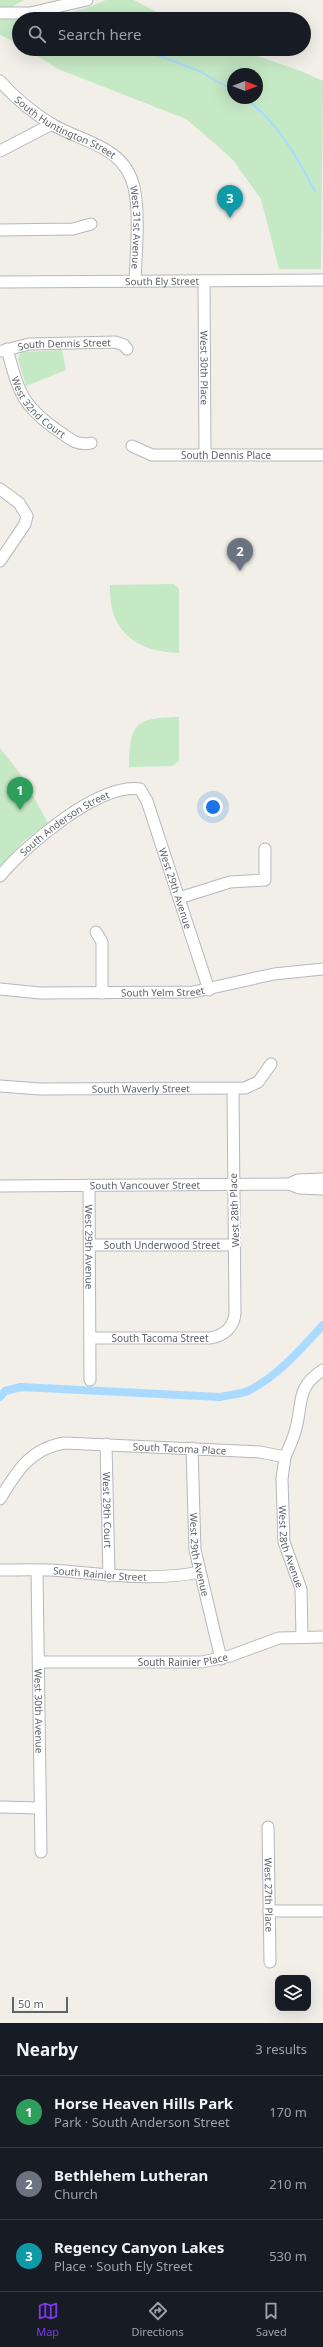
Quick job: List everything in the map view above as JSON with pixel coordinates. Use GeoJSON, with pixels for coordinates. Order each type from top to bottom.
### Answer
{"type":"FeatureCollection","features":[{"type":"Feature","properties":{"kind":"street"},"geometry":{"type":"LineString","coordinates":[[34,12],[87,0]]}},
{"type":"Feature","properties":{"kind":"street"},"geometry":{"type":"LineString","coordinates":[[0,13],[12,13]]}},
{"type":"Feature","properties":{"kind":"street","name":"South Huntington Street"},"geometry":{"type":"LineString","coordinates":[[0,81],[17,99],[52,124],[105,148],[116,156],[129,175]]}},
{"type":"Feature","properties":{"kind":"street"},"geometry":{"type":"LineString","coordinates":[[0,151],[52,124]]}},
{"type":"Feature","properties":{"kind":"street","name":"West 31st Avenue"},"geometry":{"type":"LineString","coordinates":[[129,175],[135,195],[135,281]]}},
{"type":"Feature","properties":{"kind":"street"},"geometry":{"type":"LineString","coordinates":[[0,230],[73,229],[91,224]]}},
{"type":"Feature","properties":{"kind":"street","name":"South Ely Street"},"geometry":{"type":"LineString","coordinates":[[0,282],[323,280]]}},
{"type":"Feature","properties":{"kind":"street","name":"West 30th Place"},"geometry":{"type":"LineString","coordinates":[[204,281],[205,455]]}},
{"type":"Feature","properties":{"kind":"street","name":"South Dennis Street"},"geometry":{"type":"LineString","coordinates":[[4,350],[41,343],[115,342],[124,345],[128,349]]}},
{"type":"Feature","properties":{"kind":"street","name":"West 32nd Court"},"geometry":{"type":"LineString","coordinates":[[4,350],[18,388],[32,411],[77,444],[91,443]]}},
{"type":"Feature","properties":{"kind":"street","name":"South Dennis Place"},"geometry":{"type":"LineString","coordinates":[[132,446],[152,455],[323,455]]}},
{"type":"Feature","properties":{"kind":"street"},"geometry":{"type":"LineString","coordinates":[[0,490],[19,503],[27,516],[24,527],[0,561]]}},
{"type":"Feature","properties":{"kind":"street","name":"South Anderson Street"},"geometry":{"type":"LineString","coordinates":[[0,876],[42,836],[81,808],[123,790],[140,789]]}},
{"type":"Feature","properties":{"kind":"street","name":"West 29th Avenue"},"geometry":{"type":"LineString","coordinates":[[140,789],[147,801],[209,990]]}},
{"type":"Feature","properties":{"kind":"street"},"geometry":{"type":"LineString","coordinates":[[179,898],[230,882],[265,880],[265,849]]}},
{"type":"Feature","properties":{"kind":"street"},"geometry":{"type":"LineString","coordinates":[[96,932],[102,942],[102,993]]}},
{"type":"Feature","properties":{"kind":"street","name":"South Yelm Street"},"geometry":{"type":"LineString","coordinates":[[0,989],[23,992],[187,992],[209,990],[274,974],[323,969]]}},
{"type":"Feature","properties":{"kind":"street","name":"South Waverly Street"},"geometry":{"type":"LineString","coordinates":[[0,1086],[40,1089],[233,1089],[245,1088],[258,1082],[272,1064]]}},
{"type":"Feature","properties":{"kind":"street","name":"West 28th Place"},"geometry":{"type":"LineString","coordinates":[[228,1330],[235,1319],[235,1245],[232,1185],[233,1089]]}},
{"type":"Feature","properties":{"kind":"street","name":"South Vancouver Street"},"geometry":{"type":"LineString","coordinates":[[289,1184],[298,1180],[323,1179]]}},
{"type":"Feature","properties":{"kind":"street","name":"South Vancouver Street"},"geometry":{"type":"LineString","coordinates":[[0,1186],[289,1184],[299,1188],[323,1188]]}},
{"type":"Feature","properties":{"kind":"street","name":"West 29th Avenue"},"geometry":{"type":"LineString","coordinates":[[89,1185],[90,1380]]}},
{"type":"Feature","properties":{"kind":"street","name":"South Underwood Street"},"geometry":{"type":"LineString","coordinates":[[90,1245],[235,1245]]}},
{"type":"Feature","properties":{"kind":"street","name":"South Tacoma Street"},"geometry":{"type":"LineString","coordinates":[[90,1338],[210,1338],[221,1336],[228,1330]]}},
{"type":"Feature","properties":{"kind":"street"},"geometry":{"type":"LineString","coordinates":[[285,1457],[296,1428],[301,1396],[311,1380],[323,1370]]}},
{"type":"Feature","properties":{"kind":"street","name":"South Tacoma Place"},"geometry":{"type":"LineString","coordinates":[[0,1499],[19,1468],[42,1450],[64,1443],[265,1452],[285,1457]]}},
{"type":"Feature","properties":{"kind":"street","name":"West 29th Court"},"geometry":{"type":"LineString","coordinates":[[106,1444],[109,1576]]}},
{"type":"Feature","properties":{"kind":"street","name":"West 29th Avenue"},"geometry":{"type":"LineString","coordinates":[[192,1448],[194,1542],[221,1659]]}},
{"type":"Feature","properties":{"kind":"street","name":"West 28th Avenue"},"geometry":{"type":"LineString","coordinates":[[285,1457],[282,1478],[284,1542],[301,1589],[302,1636]]}},
{"type":"Feature","properties":{"kind":"street","name":"South Rainier Street"},"geometry":{"type":"LineString","coordinates":[[0,1570],[37,1570],[109,1576],[180,1576],[200,1572]]}},
{"type":"Feature","properties":{"kind":"street","name":"West 30th Avenue"},"geometry":{"type":"LineString","coordinates":[[37,1570],[41,1852]]}},
{"type":"Feature","properties":{"kind":"street","name":"South Rainier Place"},"geometry":{"type":"LineString","coordinates":[[39,1662],[190,1663],[221,1659],[267,1641],[302,1636],[323,1637]]}},
{"type":"Feature","properties":{"kind":"street"},"geometry":{"type":"LineString","coordinates":[[0,1807],[40,1808]]}},
{"type":"Feature","properties":{"kind":"street","name":"West 27th Place"},"geometry":{"type":"LineString","coordinates":[[268,1827],[270,1962]]}},
{"type":"Feature","properties":{"kind":"street"},"geometry":{"type":"LineString","coordinates":[[269,1911],[323,1911]]}},
{"type":"Feature","properties":{"kind":"green space"},"geometry":{"type":"Polygon","coordinates":[[[0,0],[24,0],[12,7],[0,7],[0,0]]]}},
{"type":"Feature","properties":{"kind":"green space"},"geometry":{"type":"Polygon","coordinates":[[[106,0],[134,0],[157,12],[72,12],[106,0]]]}},
{"type":"Feature","properties":{"kind":"green space"},"geometry":{"type":"Polygon","coordinates":[[[0,18],[12,18],[12,41],[0,35],[0,18]]]}},
{"type":"Feature","properties":{"kind":"green space"},"geometry":{"type":"Polygon","coordinates":[[[38,56],[257,56],[301,71],[323,81],[321,269],[279,269],[261,199],[233,160],[186,119],[58,69],[38,56]]]}},
{"type":"Feature","properties":{"kind":"green space"},"geometry":{"type":"Polygon","coordinates":[[[62,350],[66,370],[26,386],[18,359],[21,352],[62,350]]]}},
{"type":"Feature","properties":{"kind":"green space"},"geometry":{"type":"Polygon","coordinates":[[[174,584],[179,589],[179,653],[163,652],[149,648],[137,643],[127,636],[119,626],[114,614],[110,585],[174,584]]]}},
{"type":"Feature","properties":{"kind":"green space"},"geometry":{"type":"Polygon","coordinates":[[[179,717],[179,761],[172,766],[129,767],[131,741],[138,726],[153,719],[179,717]]]}},
{"type":"Feature","properties":{"kind":"green space"},"geometry":{"type":"Polygon","coordinates":[[[0,748],[22,776],[48,823],[25,840],[0,866],[0,748]]]}},
{"type":"Feature","properties":{"kind":"waterway"},"geometry":{"type":"LineString","coordinates":[[160,56],[199,71],[227,87]]}},
{"type":"Feature","properties":{"kind":"waterway"},"geometry":{"type":"LineString","coordinates":[[252,104],[268,119],[285,140],[315,191]]}},
{"type":"Feature","properties":{"kind":"waterway"},"geometry":{"type":"LineString","coordinates":[[0,1397],[5,1391],[21,1387],[220,1397],[242,1393],[259,1385],[279,1370],[323,1325]]}},
{"type":"Feature","properties":{"kind":"place","name":"Regency Canyon Lakes"},"geometry":{"type":"Point","coordinates":[230,218]}},
{"type":"Feature","properties":{"kind":"place","name":"Bethlehem Lutheran"},"geometry":{"type":"Point","coordinates":[240,571]}},
{"type":"Feature","properties":{"kind":"place","name":"Horse Heaven Hills Park"},"geometry":{"type":"Point","coordinates":[20,810]}}]}
